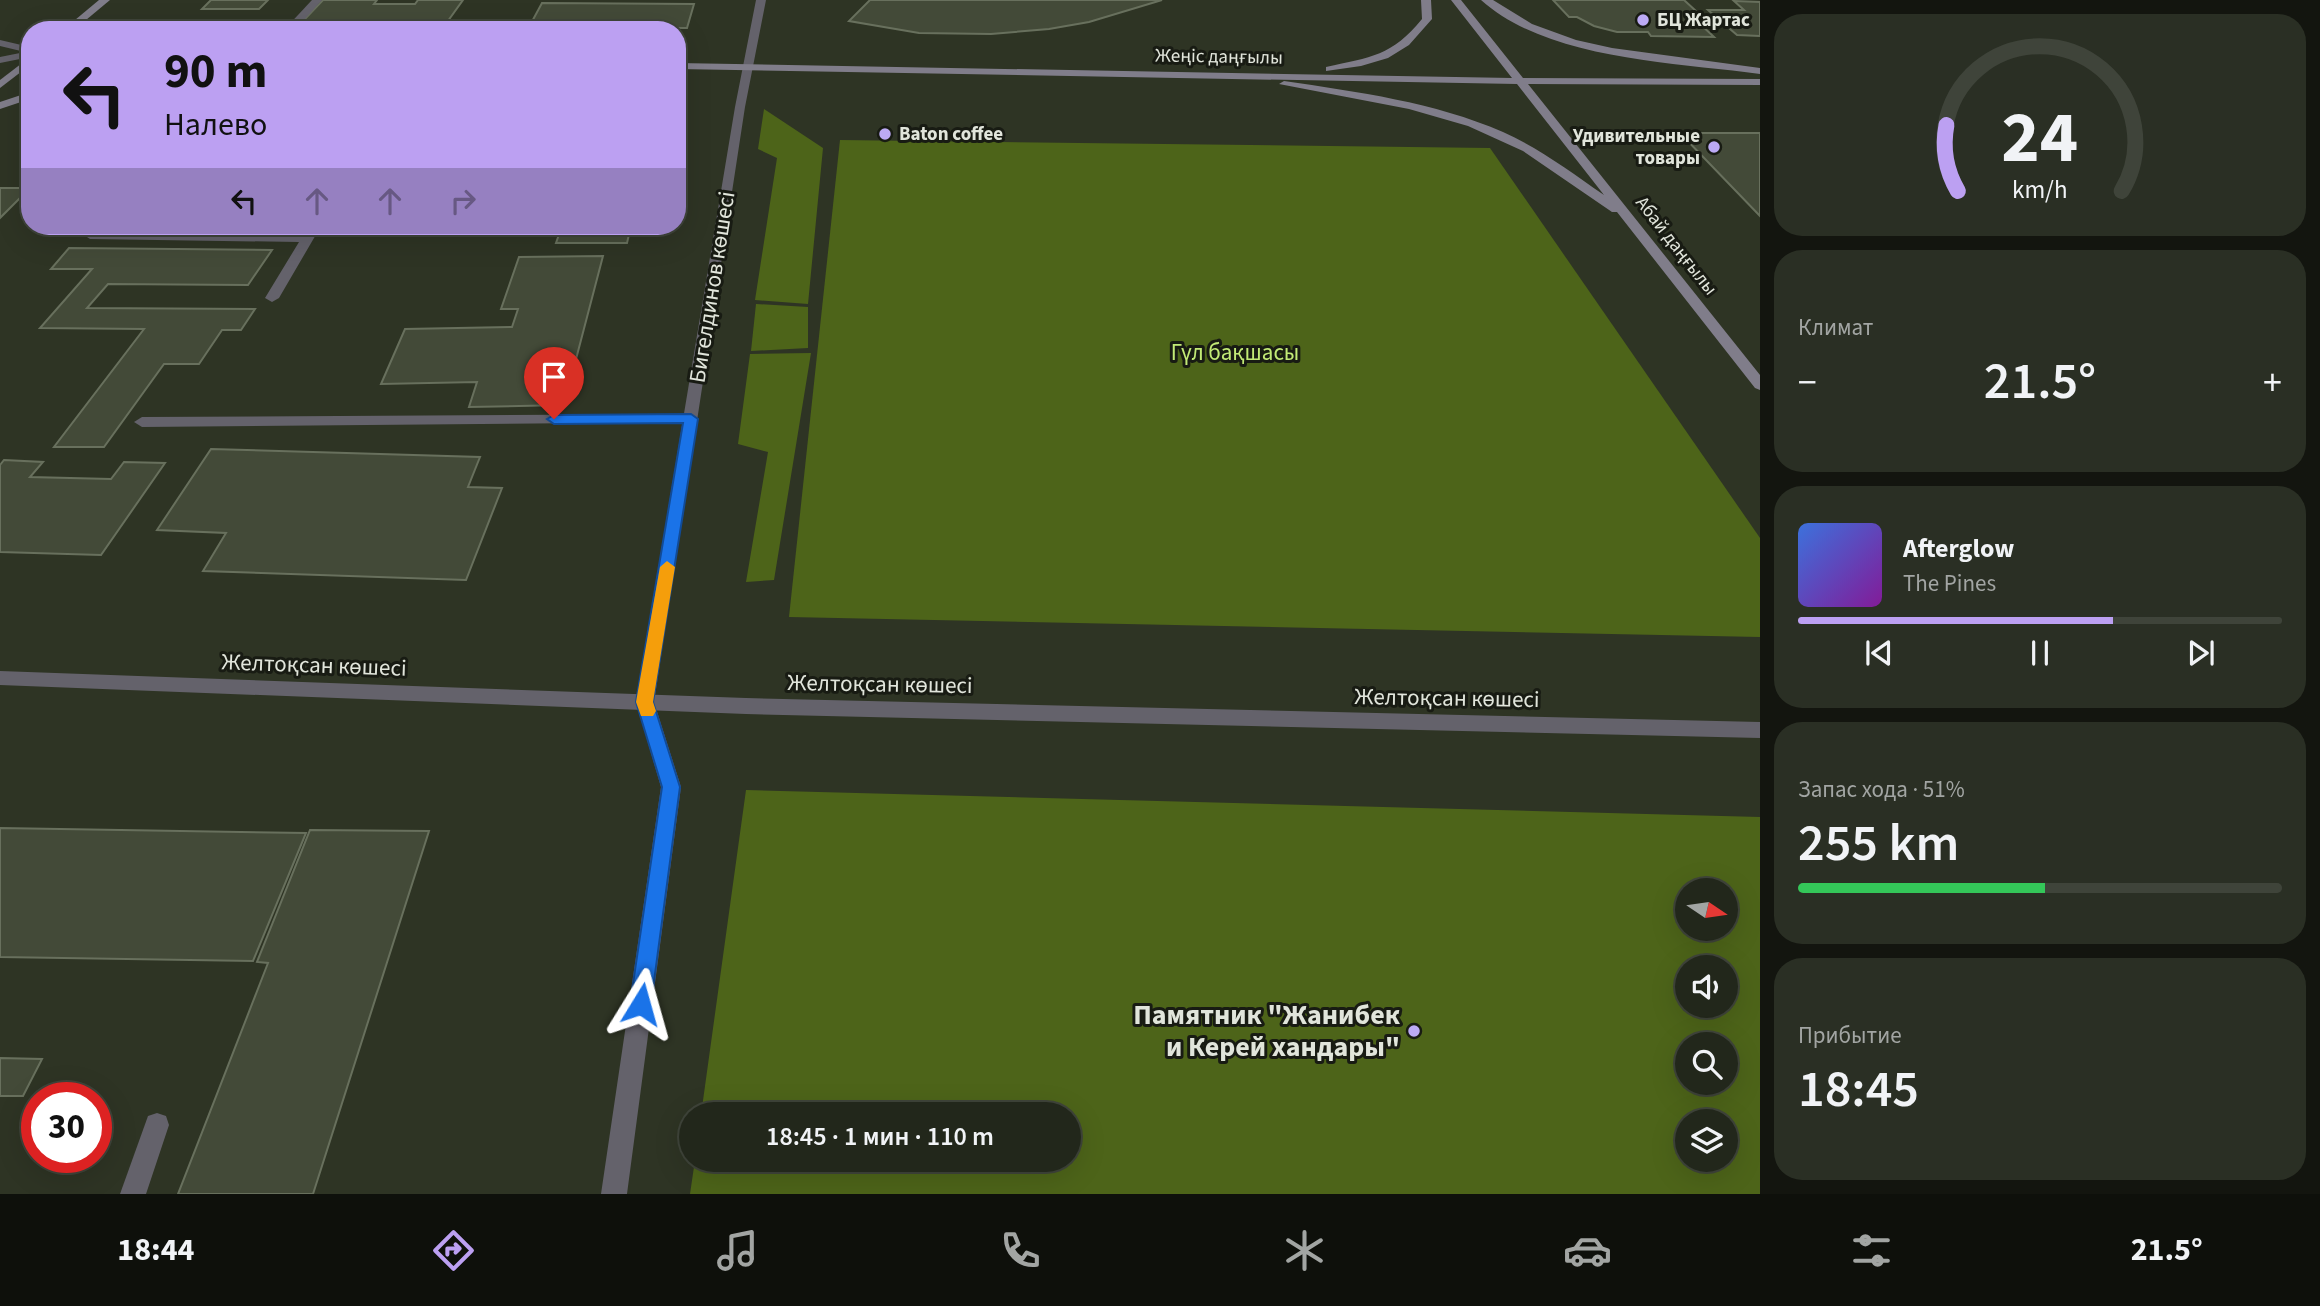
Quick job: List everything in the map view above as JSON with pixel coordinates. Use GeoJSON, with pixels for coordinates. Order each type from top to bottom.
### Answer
{"type":"FeatureCollection","features":[{"type":"Feature","properties":{"kind":"main road"},"geometry":{"type":"LineString","coordinates":[[79,21],[105,0]]}},
{"type":"Feature","properties":{"kind":"main road"},"geometry":{"type":"LineString","coordinates":[[1294,75],[1373,61],[1400,50],[1427,19],[1426,0]]}},
{"type":"Feature","properties":{"kind":"main road","name":"Абай даңғылы"},"geometry":{"type":"LineString","coordinates":[[1456,0],[1760,385]]}},
{"type":"Feature","properties":{"kind":"main road"},"geometry":{"type":"LineString","coordinates":[[1486,0],[1529,26],[1573,42],[1612,51],[1760,71]]}},
{"type":"Feature","properties":{"kind":"main road","name":"Жеңіс даңғылы"},"geometry":{"type":"LineString","coordinates":[[686,66],[1522,81],[1760,82]]}},
{"type":"Feature","properties":{"kind":"main road"},"geometry":{"type":"LineString","coordinates":[[0,85],[21,68]]}},
{"type":"Feature","properties":{"kind":"main road"},"geometry":{"type":"LineString","coordinates":[[1225,75],[1412,107],[1475,126],[1526,148],[1630,218]]}},
{"type":"Feature","properties":{"kind":"main road"},"geometry":{"type":"LineString","coordinates":[[0,106],[21,98]]}},
{"type":"Feature","properties":{"kind":"street"},"geometry":{"type":"LineString","coordinates":[[297,21],[317,0]]}},
{"type":"Feature","properties":{"kind":"street","name":"Бигелдинов көшесі"},"geometry":{"type":"LineString","coordinates":[[614,1194],[671,787],[645,702],[747,68],[761,0]]}},
{"type":"Feature","properties":{"kind":"street"},"geometry":{"type":"LineString","coordinates":[[0,43],[21,49]]}},
{"type":"Feature","properties":{"kind":"street"},"geometry":{"type":"LineString","coordinates":[[0,60],[21,54]]}},
{"type":"Feature","properties":{"kind":"street"},"geometry":{"type":"LineString","coordinates":[[272,298],[309,235]]}},
{"type":"Feature","properties":{"kind":"street"},"geometry":{"type":"LineString","coordinates":[[142,422],[691,419]]}},
{"type":"Feature","properties":{"kind":"street","name":"Желтоқсан көшесі"},"geometry":{"type":"LineString","coordinates":[[0,678],[645,702],[1760,730]]}},
{"type":"Feature","properties":{"kind":"street"},"geometry":{"type":"LineString","coordinates":[[133,1194],[157,1125]]}},
{"type":"Feature","properties":{"kind":"green space"},"geometry":{"type":"Polygon","coordinates":[[[764,109],[823,148],[808,304],[755,300],[777,158],[758,149],[764,109]]]}},
{"type":"Feature","properties":{"kind":"green space","name":"Гүл бақшасы"},"geometry":{"type":"Polygon","coordinates":[[[840,140],[1490,148],[1760,538],[1760,637],[789,617],[840,140]]]}},
{"type":"Feature","properties":{"kind":"green space"},"geometry":{"type":"Polygon","coordinates":[[[756,304],[808,307],[808,348],[751,351],[756,304]]]}},
{"type":"Feature","properties":{"kind":"green space"},"geometry":{"type":"Polygon","coordinates":[[[811,353],[774,580],[746,582],[768,452],[738,444],[750,354],[811,353]]]}},
{"type":"Feature","properties":{"kind":"green space"},"geometry":{"type":"Polygon","coordinates":[[[746,790],[1760,817],[1760,1194],[690,1194],[693,1172],[1081,1172],[1081,1102],[703,1102],[746,790]]]}},
{"type":"Feature","properties":{"kind":"building"},"geometry":{"type":"Polygon","coordinates":[[[211,0],[268,0],[259,9],[202,9],[211,0]]]}},
{"type":"Feature","properties":{"kind":"building"},"geometry":{"type":"Polygon","coordinates":[[[323,0],[377,0],[374,4],[415,4],[418,0],[463,0],[448,21],[303,21],[323,0]]]}},
{"type":"Feature","properties":{"kind":"building"},"geometry":{"type":"Polygon","coordinates":[[[870,0],[1162,0],[1089,22],[991,34],[919,33],[849,21],[870,0]]]}},
{"type":"Feature","properties":{"kind":"building","name":"БЦ Жартас"},"geometry":{"type":"Polygon","coordinates":[[[1553,0],[1684,0],[1708,22],[1698,22],[1714,37],[1651,36],[1648,32],[1617,32],[1594,26],[1577,17],[1569,17],[1553,0]]]}},
{"type":"Feature","properties":{"kind":"building"},"geometry":{"type":"Polygon","coordinates":[[[1734,1],[1760,2],[1760,36],[1737,35],[1708,10],[1744,10],[1734,1]]]}},
{"type":"Feature","properties":{"kind":"building"},"geometry":{"type":"Polygon","coordinates":[[[542,3],[694,4],[687,28],[686,21],[532,21],[542,3]]]}},
{"type":"Feature","properties":{"kind":"building"},"geometry":{"type":"Polygon","coordinates":[[[1680,133],[1760,133],[1760,216],[1680,133]]]}},
{"type":"Feature","properties":{"kind":"building"},"geometry":{"type":"Polygon","coordinates":[[[0,188],[21,188],[21,197],[0,218],[0,188]]]}},
{"type":"Feature","properties":{"kind":"building"},"geometry":{"type":"Polygon","coordinates":[[[559,235],[629,235],[627,243],[556,243],[559,235]]]}},
{"type":"Feature","properties":{"kind":"building"},"geometry":{"type":"Polygon","coordinates":[[[69,248],[272,250],[248,285],[108,284],[87,308],[255,309],[241,330],[222,330],[199,364],[164,364],[104,447],[54,447],[144,329],[40,328],[92,269],[51,269],[69,248]]]}},
{"type":"Feature","properties":{"kind":"building"},"geometry":{"type":"Polygon","coordinates":[[[603,256],[564,405],[469,407],[477,382],[381,384],[405,329],[512,327],[518,309],[501,309],[519,257],[603,256]]]}},
{"type":"Feature","properties":{"kind":"building"},"geometry":{"type":"Polygon","coordinates":[[[211,449],[480,457],[468,487],[502,488],[466,580],[203,571],[226,533],[157,530],[211,449]]]}},
{"type":"Feature","properties":{"kind":"building"},"geometry":{"type":"Polygon","coordinates":[[[4,460],[43,462],[30,477],[111,479],[124,462],[165,463],[101,555],[0,552],[0,465],[4,460]]]}},
{"type":"Feature","properties":{"kind":"building"},"geometry":{"type":"Polygon","coordinates":[[[0,828],[306,833],[253,961],[0,957],[0,828]]]}},
{"type":"Feature","properties":{"kind":"building"},"geometry":{"type":"Polygon","coordinates":[[[310,830],[429,831],[313,1194],[178,1194],[268,963],[257,962],[310,830]]]}},
{"type":"Feature","properties":{"kind":"building"},"geometry":{"type":"Polygon","coordinates":[[[0,1058],[42,1059],[30,1082],[21,1082],[21,1096],[0,1096],[0,1058]]]}},
{"type":"Feature","properties":{"kind":"slow traffic"},"geometry":{"type":"LineString","coordinates":[[647,711],[645,702],[667,567]]}},
{"type":"Feature","properties":{"kind":"place","name":"БЦ Жартас"},"geometry":{"type":"Point","coordinates":[1643,20]}},
{"type":"Feature","properties":{"kind":"place","name":"Baton coffee"},"geometry":{"type":"Point","coordinates":[885,134]}},
{"type":"Feature","properties":{"kind":"place","name":"Удивительные товары"},"geometry":{"type":"Point","coordinates":[1714,147]}},
{"type":"Feature","properties":{"kind":"place","name":"Памятник \"Жанибек и Керей хандары\""},"geometry":{"type":"Point","coordinates":[1414,1031]}},
{"type":"Feature","properties":{"kind":"route"},"geometry":{"type":"LineString","coordinates":[[554,419],[691,419],[645,702],[671,787],[641,1004]]}}]}
